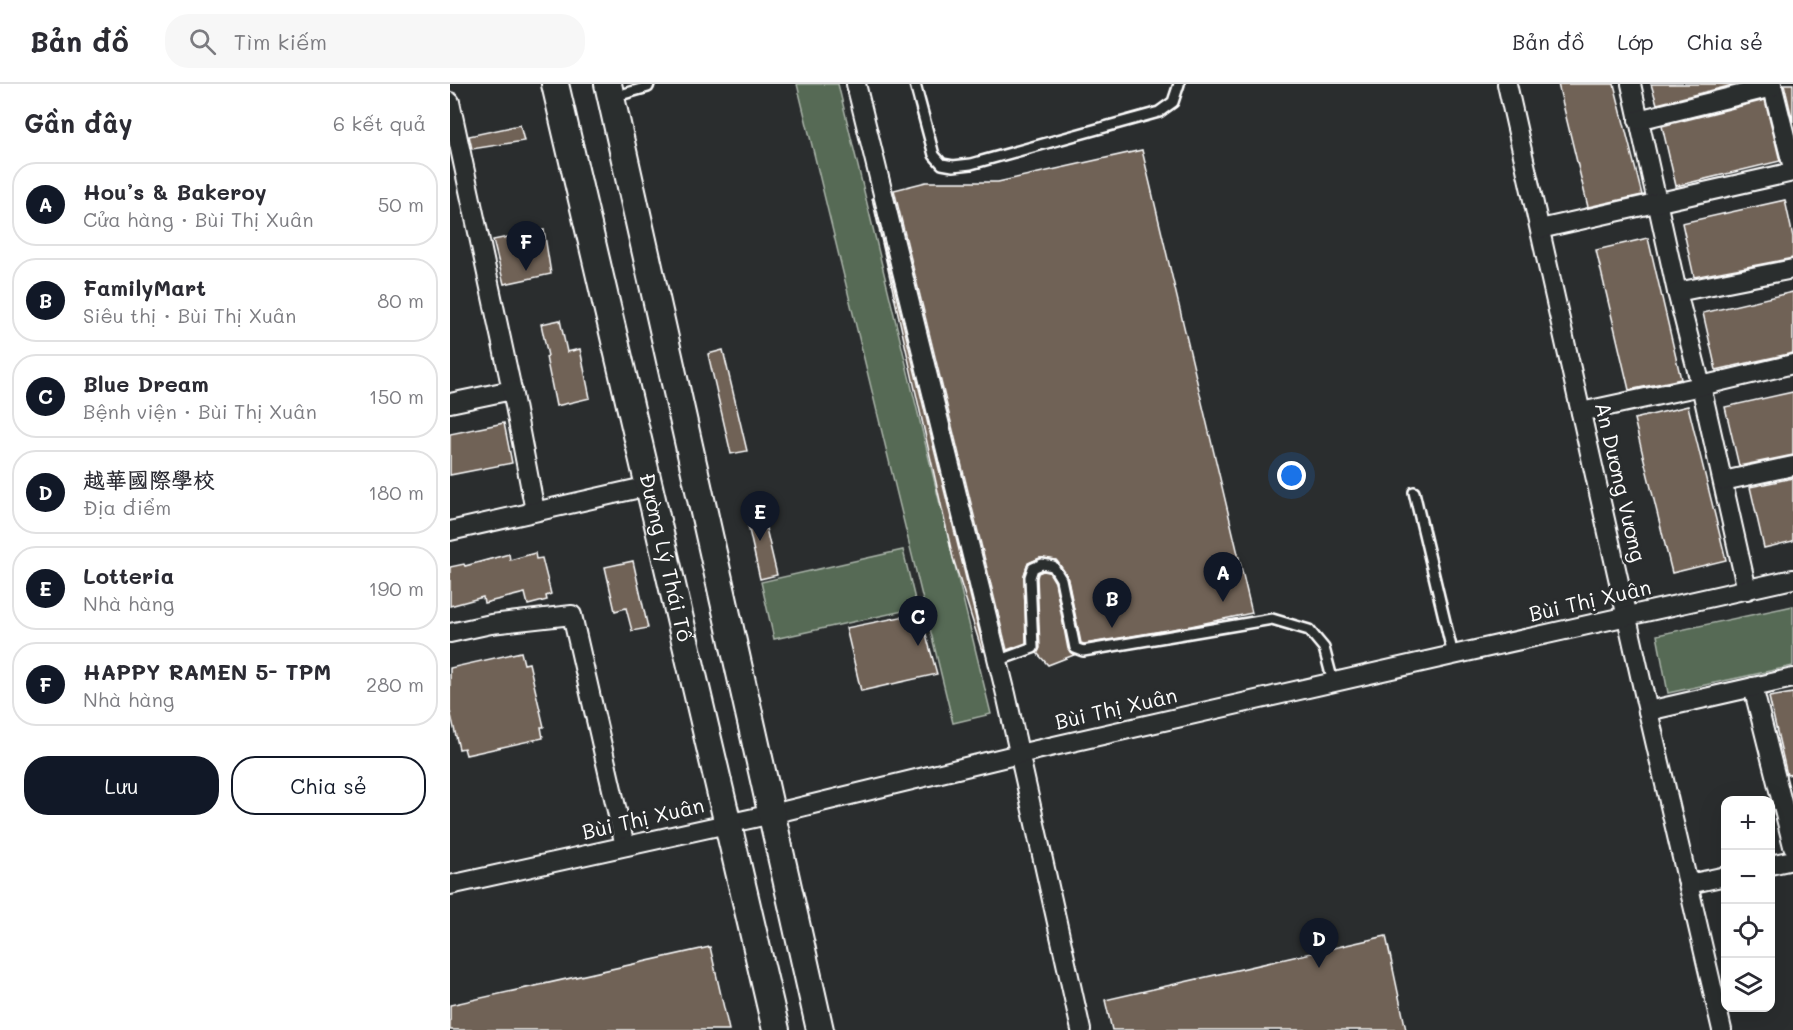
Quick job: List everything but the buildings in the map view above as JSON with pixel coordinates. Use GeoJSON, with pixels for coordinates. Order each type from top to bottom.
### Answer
{"type":"FeatureCollection","features":[{"type":"Feature","properties":{"kind":"street","name":"Đường Lý Thái Tổ"},"geometry":{"type":"LineString","coordinates":[[555,84],[776,1030]]}},
{"type":"Feature","properties":{"kind":"street"},"geometry":{"type":"LineString","coordinates":[[856,84],[998,661],[1081,1030]]}},
{"type":"Feature","properties":{"kind":"street","name":"An Dương Vương"},"geometry":{"type":"LineString","coordinates":[[1507,84],[1722,1030]]}},
{"type":"Feature","properties":{"kind":"street"},"geometry":{"type":"LineString","coordinates":[[1631,84],[1747,590]]}},
{"type":"Feature","properties":{"kind":"street"},"geometry":{"type":"LineString","coordinates":[[1540,230],[1793,170],[1772,86],[1638,120]]}},
{"type":"Feature","properties":{"kind":"street"},"geometry":{"type":"LineString","coordinates":[[609,91],[820,1030]]}},
{"type":"Feature","properties":{"kind":"street"},"geometry":{"type":"LineString","coordinates":[[450,102],[536,512]]}},
{"type":"Feature","properties":{"kind":"street"},"geometry":{"type":"LineString","coordinates":[[1677,292],[1793,269]]}},
{"type":"Feature","properties":{"kind":"street"},"geometry":{"type":"LineString","coordinates":[[1581,412],[1793,364]]}},
{"type":"Feature","properties":{"kind":"street"},"geometry":{"type":"LineString","coordinates":[[450,403],[512,390]]}},
{"type":"Feature","properties":{"kind":"street"},"geometry":{"type":"LineString","coordinates":[[1723,481],[1793,466]]}},
{"type":"Feature","properties":{"kind":"street"},"geometry":{"type":"LineString","coordinates":[[450,531],[649,486]]}},
{"type":"Feature","properties":{"kind":"street","name":"Bùi Thị Xuân"},"geometry":{"type":"LineString","coordinates":[[450,885],[772,814],[1019,754],[1793,579]]}},
{"type":"Feature","properties":{"kind":"street"},"geometry":{"type":"LineString","coordinates":[[450,633],[491,624],[572,615],[625,846]]}},
{"type":"Feature","properties":{"kind":"street"},"geometry":{"type":"LineString","coordinates":[[1648,711],[1793,678]]}},
{"type":"Feature","properties":{"kind":"street"},"geometry":{"type":"LineString","coordinates":[[1753,687],[1793,846]]}},
{"type":"Feature","properties":{"kind":"street"},"geometry":{"type":"LineString","coordinates":[[1775,864],[1793,860]]}},
{"type":"Feature","properties":{"kind":"street"},"geometry":{"type":"LineString","coordinates":[[1689,884],[1721,877]]}},
{"type":"Feature","properties":{"kind":"lane"},"geometry":{"type":"LineString","coordinates":[[609,91],[648,87],[649,84]]}},
{"type":"Feature","properties":{"kind":"lane"},"geometry":{"type":"LineString","coordinates":[[915,84],[934,155],[942,164],[954,166],[971,164],[1159,112],[1173,102],[1179,84]]}},
{"type":"Feature","properties":{"kind":"lane"},"geometry":{"type":"LineString","coordinates":[[1414,492],[1453,655]]}},
{"type":"Feature","properties":{"kind":"lane"},"geometry":{"type":"LineString","coordinates":[[998,661],[1033,648],[1030,577],[1033,568],[1042,564],[1053,566],[1061,579],[1075,648],[1083,651],[1272,619],[1309,630],[1324,648],[1333,682]]}},
{"type":"Feature","properties":{"kind":"green space"},"geometry":{"type":"Polygon","coordinates":[[[797,84],[838,84],[991,714],[953,723],[797,84]]]}},
{"type":"Feature","properties":{"kind":"green space"},"geometry":{"type":"Polygon","coordinates":[[[903,550],[917,608],[774,639],[761,582],[903,550]]]}},
{"type":"Feature","properties":{"kind":"green space"},"geometry":{"type":"Polygon","coordinates":[[[1793,606],[1793,666],[1668,693],[1657,635],[1793,606]]]}},
{"type":"Feature","properties":{"kind":"place","name":"HAPPY RAMEN 5- TPM"},"geometry":{"type":"Point","coordinates":[526,271]}},
{"type":"Feature","properties":{"kind":"place","name":"Lotteria"},"geometry":{"type":"Point","coordinates":[760,541]}},
{"type":"Feature","properties":{"kind":"place","name":"Hou’s & Bakeroy"},"geometry":{"type":"Point","coordinates":[1223,602]}},
{"type":"Feature","properties":{"kind":"place","name":"FamilyMart"},"geometry":{"type":"Point","coordinates":[1112,628]}},
{"type":"Feature","properties":{"kind":"place","name":"Blue Dream"},"geometry":{"type":"Point","coordinates":[918,646]}},
{"type":"Feature","properties":{"kind":"place","name":"越華國際學校"},"geometry":{"type":"Point","coordinates":[1319,968]}}]}
